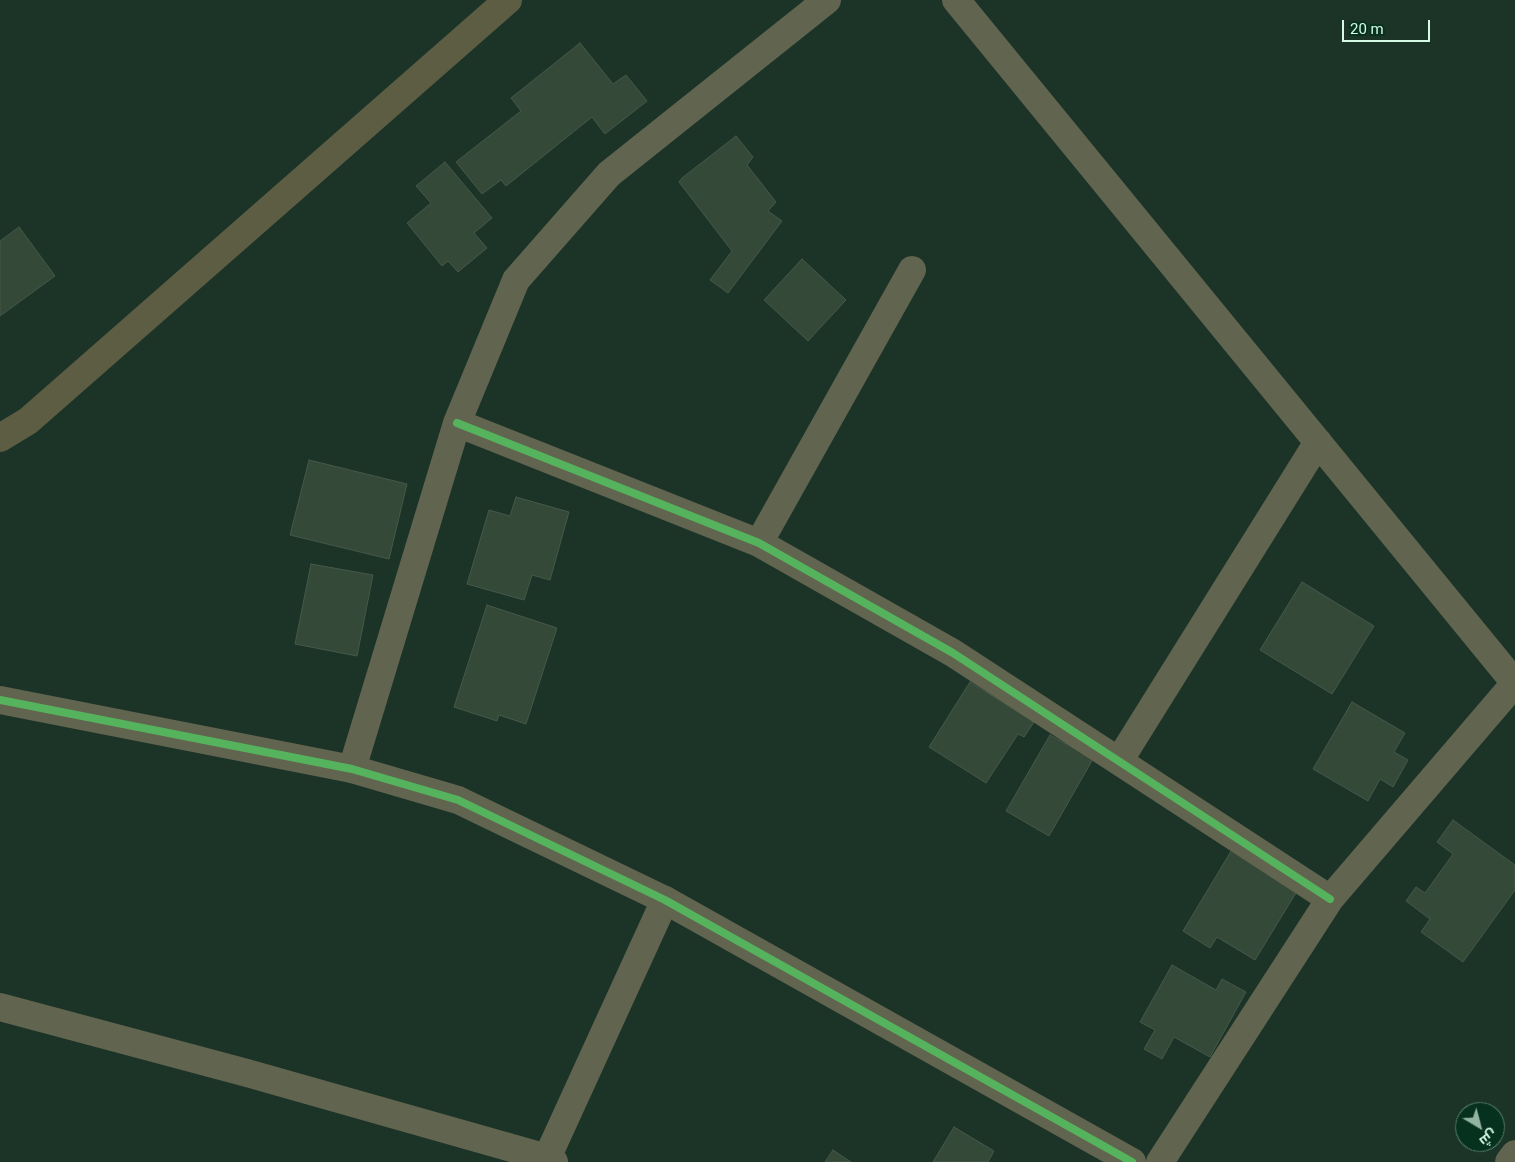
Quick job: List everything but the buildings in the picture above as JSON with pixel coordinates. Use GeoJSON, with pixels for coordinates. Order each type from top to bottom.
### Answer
{"type":"FeatureCollection","features":[{"type":"Feature","properties":{"kind":"main road"},"geometry":{"type":"LineString","coordinates":[[0,438],[28,421],[508,0]]}},
{"type":"Feature","properties":{"kind":"street"},"geometry":{"type":"LineString","coordinates":[[352,769],[457,423],[516,280],[609,174],[827,0]]}},
{"type":"Feature","properties":{"kind":"street"},"geometry":{"type":"LineString","coordinates":[[956,0],[1515,683],[1330,900],[1160,1162]]}},
{"type":"Feature","properties":{"kind":"street"},"geometry":{"type":"LineString","coordinates":[[759,543],[912,270]]}},
{"type":"Feature","properties":{"kind":"street"},"geometry":{"type":"LineString","coordinates":[[457,423],[759,543],[953,653],[1330,900]]}},
{"type":"Feature","properties":{"kind":"street"},"geometry":{"type":"LineString","coordinates":[[1119,761],[1318,442]]}},
{"type":"Feature","properties":{"kind":"street"},"geometry":{"type":"LineString","coordinates":[[0,700],[352,769],[458,800],[665,900],[1132,1162]]}},
{"type":"Feature","properties":{"kind":"street"},"geometry":{"type":"LineString","coordinates":[[0,1007],[248,1073],[551,1160],[665,900]]}},
{"type":"Feature","properties":{"kind":"street"},"geometry":{"type":"LineString","coordinates":[[1509,1162],[1515,1154]]}},
{"type":"Feature","properties":{"kind":"cycle path"},"geometry":{"type":"LineString","coordinates":[[457,423],[759,543],[953,653],[1330,899]]}},
{"type":"Feature","properties":{"kind":"cycle path"},"geometry":{"type":"LineString","coordinates":[[0,700],[352,769],[458,800],[665,900],[1132,1162]]}}]}
